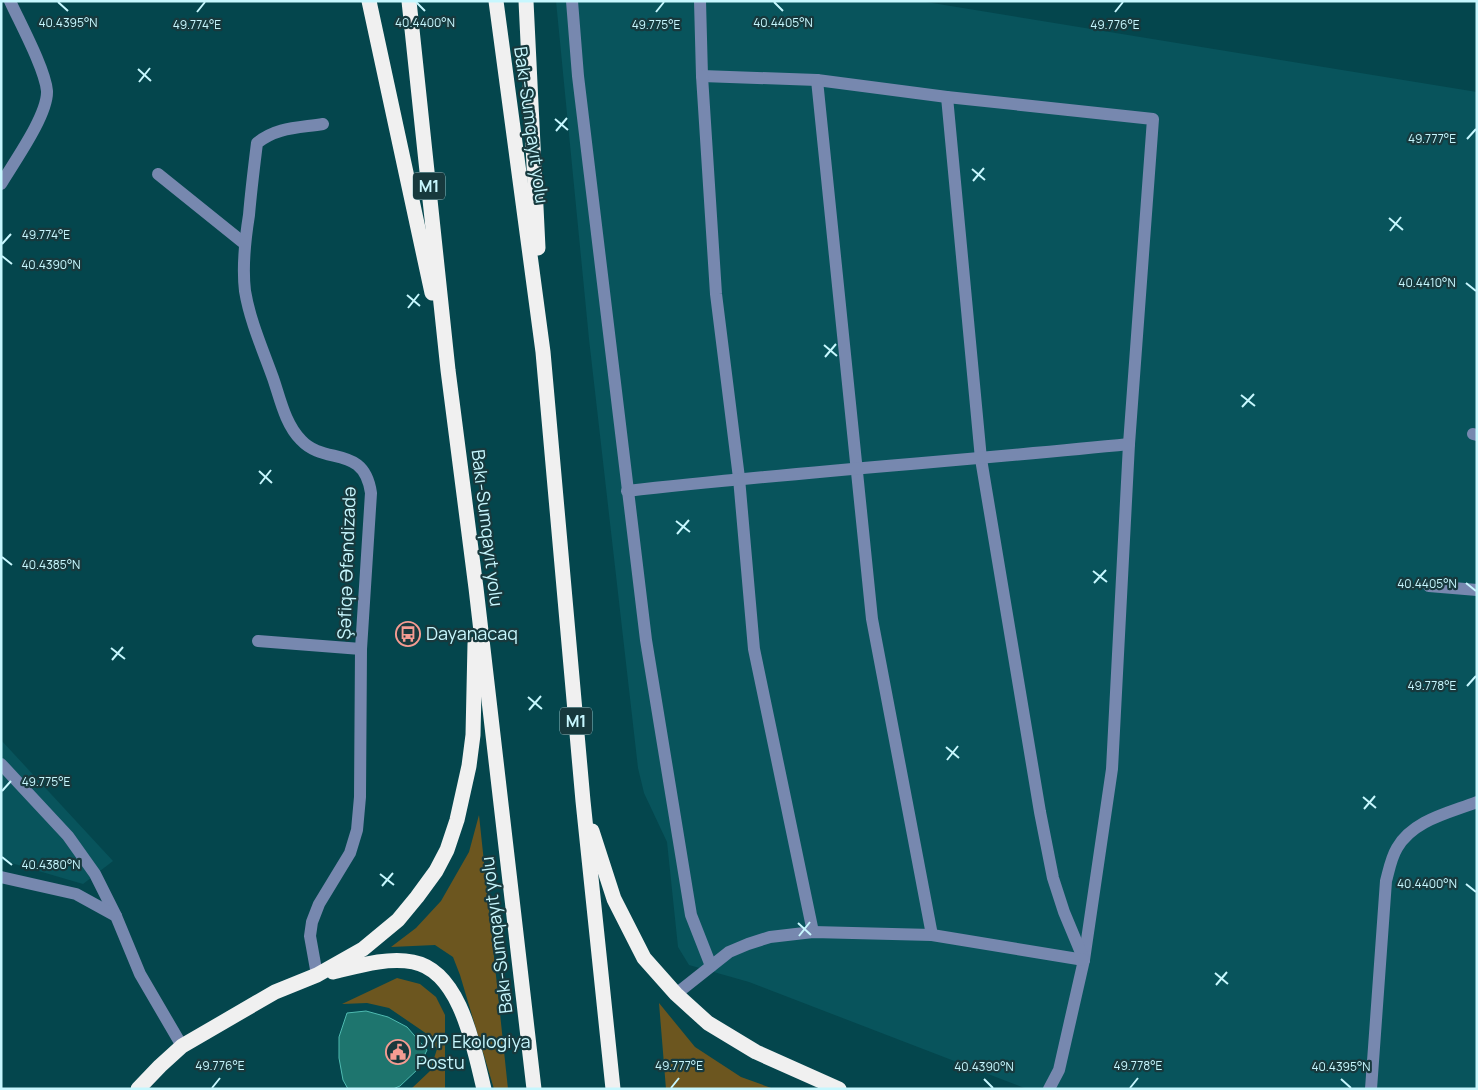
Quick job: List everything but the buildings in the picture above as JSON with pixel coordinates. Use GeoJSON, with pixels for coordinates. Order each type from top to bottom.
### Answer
{"type":"FeatureCollection","features":[{"type":"Feature","properties":{"kind":"highway"},"geometry":{"type":"LineString","coordinates":[[368,1],[448,370]]}},
{"type":"Feature","properties":{"kind":"highway","name":"Bakı-Sumqayıt yolu"},"geometry":{"type":"LineString","coordinates":[[409,1],[448,370],[476,588],[534,1089]]}},
{"type":"Feature","properties":{"kind":"highway","name":"Bakı-Sumqayıt yolu"},"geometry":{"type":"LineString","coordinates":[[496,1],[543,352],[583,801],[613,1089]]}},
{"type":"Feature","properties":{"kind":"highway"},"geometry":{"type":"LineString","coordinates":[[526,1],[543,352]]}},
{"type":"Feature","properties":{"kind":"highway"},"geometry":{"type":"LineString","coordinates":[[317,976],[363,949],[398,920],[417,898],[436,871],[447,850],[457,820],[470,766],[473,735],[476,588]]}},
{"type":"Feature","properties":{"kind":"highway"},"geometry":{"type":"LineString","coordinates":[[583,801],[614,899],[644,958],[676,994],[708,1023],[756,1052],[840,1089]]}},
{"type":"Feature","properties":{"kind":"highway"},"geometry":{"type":"LineString","coordinates":[[138,1089],[182,1046],[276,992],[317,976],[360,966],[394,961],[414,962],[433,971],[446,982],[456,998],[466,1024],[484,1089]]}},
{"type":"Feature","properties":{"kind":"street"},"geometry":{"type":"LineString","coordinates":[[1,184],[42,114],[47,92],[42,73],[10,1]]}},
{"type":"Feature","properties":{"kind":"street"},"geometry":{"type":"LineString","coordinates":[[572,1],[580,86],[646,640],[689,906],[711,966]]}},
{"type":"Feature","properties":{"kind":"street"},"geometry":{"type":"LineString","coordinates":[[700,1],[702,76],[716,294],[739,478],[754,649],[813,932]]}},
{"type":"Feature","properties":{"kind":"street"},"geometry":{"type":"LineString","coordinates":[[702,76],[817,80],[947,97],[1154,119],[1128,444],[1112,769],[1084,960],[1058,1070],[1049,1089]]}},
{"type":"Feature","properties":{"kind":"street"},"geometry":{"type":"LineString","coordinates":[[817,80],[872,619],[932,935]]}},
{"type":"Feature","properties":{"kind":"street"},"geometry":{"type":"LineString","coordinates":[[947,97],[981,459],[1040,812],[1053,878],[1064,912],[1084,960]]}},
{"type":"Feature","properties":{"kind":"street","name":"Şəfiqə Əfəndizadə"},"geometry":{"type":"LineString","coordinates":[[317,976],[310,936],[312,922],[319,904],[350,853],[357,830],[360,797],[361,649],[371,493],[369,479],[364,469],[352,461],[311,448],[301,440],[286,416],[252,318],[245,291],[244,260],[257,143],[268,134],[284,129],[323,124]]}},
{"type":"Feature","properties":{"kind":"street"},"geometry":{"type":"LineString","coordinates":[[158,174],[245,244]]}},
{"type":"Feature","properties":{"kind":"street"},"geometry":{"type":"LineString","coordinates":[[628,491],[739,478],[981,459],[1128,444]]}},
{"type":"Feature","properties":{"kind":"street"},"geometry":{"type":"LineString","coordinates":[[1429,586],[1477,590]]}},
{"type":"Feature","properties":{"kind":"street"},"geometry":{"type":"LineString","coordinates":[[258,641],[361,649]]}},
{"type":"Feature","properties":{"kind":"street"},"geometry":{"type":"LineString","coordinates":[[1,764],[68,836],[95,874],[116,916],[140,974],[182,1046]]}},
{"type":"Feature","properties":{"kind":"street"},"geometry":{"type":"LineString","coordinates":[[1371,1089],[1386,881],[1394,855],[1405,836],[1419,824],[1477,802]]}},
{"type":"Feature","properties":{"kind":"street"},"geometry":{"type":"LineString","coordinates":[[1,877],[76,894],[116,916]]}},
{"type":"Feature","properties":{"kind":"street"},"geometry":{"type":"LineString","coordinates":[[676,994],[729,952],[770,937],[813,932],[932,935],[1084,960]]}},
{"type":"Feature","properties":{"kind":"shaded area"},"geometry":{"type":"Polygon","coordinates":[[[556,1],[920,1],[1477,92],[1477,1089],[1027,1089],[749,982],[689,965],[678,947],[667,842],[644,793],[638,768],[589,339],[556,1]]]}},
{"type":"Feature","properties":{"kind":"shaded area"},"geometry":{"type":"Polygon","coordinates":[[[1,740],[113,861],[83,884],[1,860],[1,740]]]}},
{"type":"Feature","properties":{"kind":"shaded area"},"geometry":{"type":"Polygon","coordinates":[[[479,815],[508,1089],[494,1089],[453,957],[435,945],[391,947],[416,928],[441,901],[469,852],[479,815]]]}},
{"type":"Feature","properties":{"kind":"shaded area"},"geometry":{"type":"Polygon","coordinates":[[[397,978],[420,984],[436,997],[445,1015],[445,1089],[411,1089],[430,1071],[437,1049],[427,1034],[389,1008],[367,1003],[342,1004],[397,978]]]}},
{"type":"Feature","properties":{"kind":"shaded area"},"geometry":{"type":"Polygon","coordinates":[[[659,1003],[695,1047],[741,1077],[774,1089],[666,1089],[659,1003]]]}},
{"type":"Feature","properties":{"kind":"place","name":"Dayanacaq"},"geometry":{"type":"Point","coordinates":[408,634]}},
{"type":"Feature","properties":{"kind":"place","name":"DYP Ekologiya Postu"},"geometry":{"type":"Point","coordinates":[398,1052]}}]}
